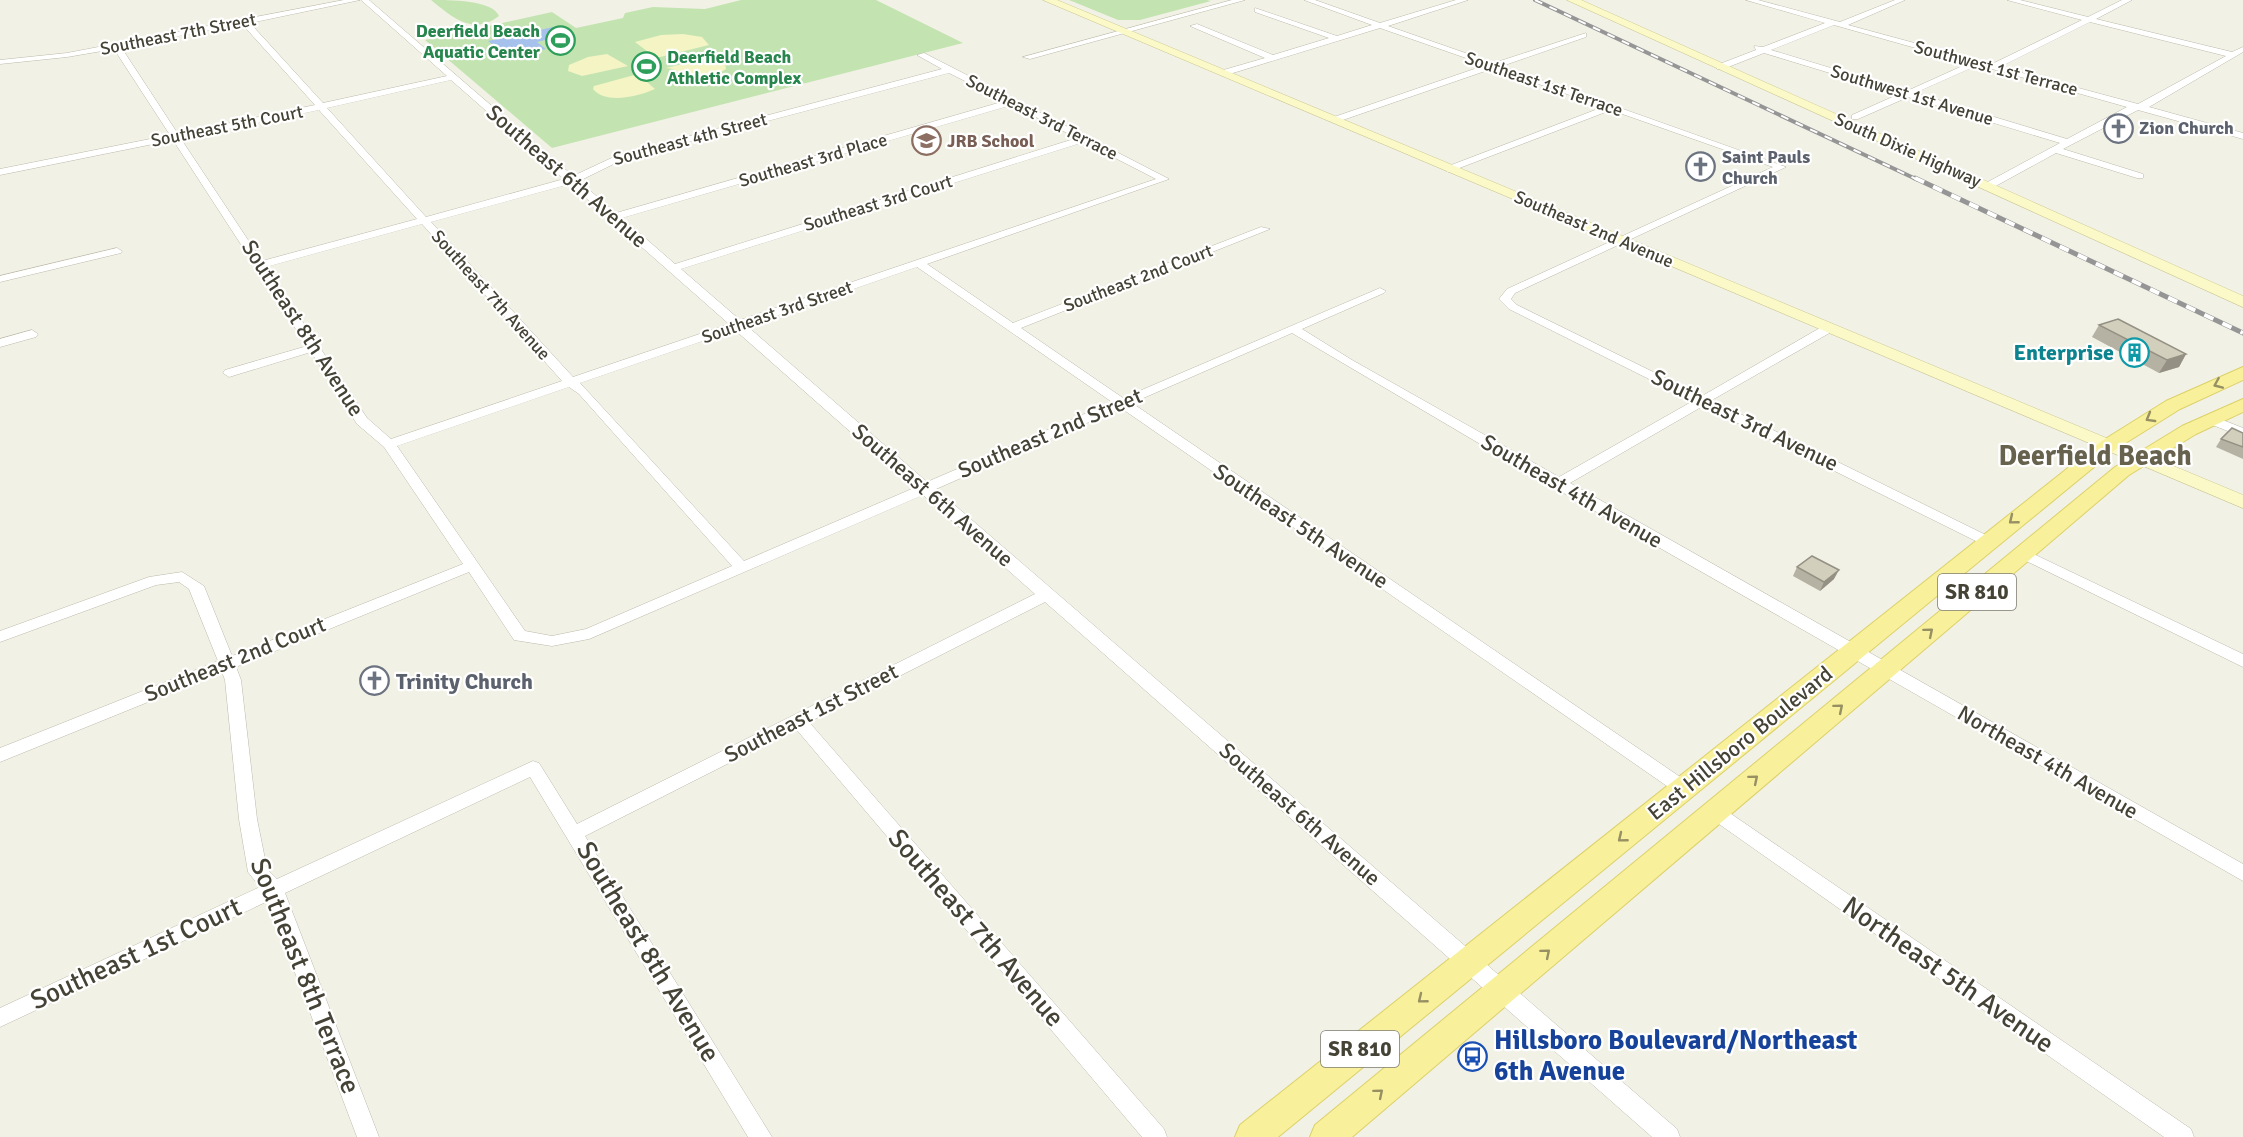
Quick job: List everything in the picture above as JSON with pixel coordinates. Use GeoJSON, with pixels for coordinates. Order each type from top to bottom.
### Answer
{"type":"FeatureCollection","features":[{"type":"Feature","properties":{"kind":"main road","name":"Southeast 2nd Avenue"},"geometry":{"type":"LineString","coordinates":[[1048,0],[2243,502]]}},
{"type":"Feature","properties":{"kind":"main road","name":"South Dixie Highway"},"geometry":{"type":"LineString","coordinates":[[1572,0],[2243,291]]}},
{"type":"Feature","properties":{"kind":"main road","name":"South Dixie Highway"},"geometry":{"type":"LineString","coordinates":[[1588,0],[1725,65],[1855,117],[2243,302]]}},
{"type":"Feature","properties":{"kind":"main road","name":"East Hillsboro Boulevard"},"geometry":{"type":"LineString","coordinates":[[1252,1137],[1987,541],[2109,445],[2173,405],[2243,373]]}},
{"type":"Feature","properties":{"kind":"main road","name":"East Hillsboro Boulevard"},"geometry":{"type":"LineString","coordinates":[[1327,1137],[2140,458],[2210,419],[2243,405]]}},
{"type":"Feature","properties":{"kind":"street","name":"Southeast 7th Street"},"geometry":{"type":"LineString","coordinates":[[0,62],[39,60],[356,0]]}},
{"type":"Feature","properties":{"kind":"street","name":"Southeast 6th Avenue"},"geometry":{"type":"LineString","coordinates":[[365,0],[1669,1137]]}},
{"type":"Feature","properties":{"kind":"street"},"geometry":{"type":"LineString","coordinates":[[1028,57],[1225,2],[1241,0]]}},
{"type":"Feature","properties":{"kind":"street","name":"Southeast 1st Terrace"},"geometry":{"type":"LineString","coordinates":[[1308,0],[1780,167],[1621,241]]}},
{"type":"Feature","properties":{"kind":"street"},"geometry":{"type":"LineString","coordinates":[[1223,73],[1464,0]]}},
{"type":"Feature","properties":{"kind":"street","name":"Southwest 1st Terrace"},"geometry":{"type":"LineString","coordinates":[[1750,0],[2243,136]]}},
{"type":"Feature","properties":{"kind":"street"},"geometry":{"type":"LineString","coordinates":[[1725,65],[1761,49],[1901,0]]}},
{"type":"Feature","properties":{"kind":"street"},"geometry":{"type":"LineString","coordinates":[[2011,0],[2233,55]]}},
{"type":"Feature","properties":{"kind":"street"},"geometry":{"type":"LineString","coordinates":[[1993,68],[2128,0]]}},
{"type":"Feature","properties":{"kind":"street"},"geometry":{"type":"LineString","coordinates":[[1258,10],[1338,39]]}},
{"type":"Feature","properties":{"kind":"street","name":"Southeast 7th Avenue"},"geometry":{"type":"LineString","coordinates":[[244,21],[565,377],[573,382],[741,567]]}},
{"type":"Feature","properties":{"kind":"street"},"geometry":{"type":"LineString","coordinates":[[1194,26],[1273,58]]}},
{"type":"Feature","properties":{"kind":"street"},"geometry":{"type":"LineString","coordinates":[[1334,120],[1583,35]]}},
{"type":"Feature","properties":{"kind":"street","name":"Southeast 8th Avenue"},"geometry":{"type":"LineString","coordinates":[[116,46],[178,137],[362,421],[389,444],[520,636],[552,641]]}},
{"type":"Feature","properties":{"kind":"street","name":"Southwest 1st Avenue"},"geometry":{"type":"LineString","coordinates":[[1761,49],[2067,142]]}},
{"type":"Feature","properties":{"kind":"street"},"geometry":{"type":"LineString","coordinates":[[1993,183],[2128,109],[2147,105],[2243,49]]}},
{"type":"Feature","properties":{"kind":"street","name":"Southeast 3rd Terrace"},"geometry":{"type":"LineString","coordinates":[[921,55],[1164,179]]}},
{"type":"Feature","properties":{"kind":"street"},"geometry":{"type":"LineString","coordinates":[[1855,117],[1976,63]]}},
{"type":"Feature","properties":{"kind":"street","name":"Southeast 4th Street"},"geometry":{"type":"LineString","coordinates":[[260,265],[570,181],[621,157],[949,70]]}},
{"type":"Feature","properties":{"kind":"street","name":"Southeast 5th Court"},"geometry":{"type":"LineString","coordinates":[[0,172],[178,137],[453,77]]}},
{"type":"Feature","properties":{"kind":"street","name":"Southeast 3rd Place"},"geometry":{"type":"LineString","coordinates":[[613,217],[1012,102]]}},
{"type":"Feature","properties":{"kind":"street"},"geometry":{"type":"LineString","coordinates":[[1449,169],[1611,107]]}},
{"type":"Feature","properties":{"kind":"street","name":"Southeast 3rd Court"},"geometry":{"type":"LineString","coordinates":[[672,268],[1084,139]]}},
{"type":"Feature","properties":{"kind":"street"},"geometry":{"type":"LineString","coordinates":[[2054,149],[2140,176]]}},
{"type":"Feature","properties":{"kind":"street","name":"Southeast 3rd Street"},"geometry":{"type":"LineString","coordinates":[[389,444],[1164,179]]}},
{"type":"Feature","properties":{"kind":"street","name":"Southeast 2nd Court"},"geometry":{"type":"LineString","coordinates":[[1012,327],[1265,229]]}},
{"type":"Feature","properties":{"kind":"street","name":"Southeast 3rd Avenue"},"geometry":{"type":"LineString","coordinates":[[1621,241],[1511,291],[1505,299],[1513,308],[1704,399],[1987,541]]}},
{"type":"Feature","properties":{"kind":"street"},"geometry":{"type":"LineString","coordinates":[[0,279],[117,251]]}},
{"type":"Feature","properties":{"kind":"street","name":"Southeast 5th Avenue"},"geometry":{"type":"LineString","coordinates":[[918,263],[1683,788]]}},
{"type":"Feature","properties":{"kind":"street","name":"Southeast 2nd Street"},"geometry":{"type":"LineString","coordinates":[[552,641],[589,634],[1380,291]]}},
{"type":"Feature","properties":{"kind":"street","name":"Southeast 4th Avenue"},"geometry":{"type":"LineString","coordinates":[[1292,328],[1558,484],[1854,651]]}},
{"type":"Feature","properties":{"kind":"street"},"geometry":{"type":"LineString","coordinates":[[1558,484],[1829,328]]}},
{"type":"Feature","properties":{"kind":"street"},"geometry":{"type":"LineString","coordinates":[[0,343],[32,334]]}},
{"type":"Feature","properties":{"kind":"street"},"geometry":{"type":"LineString","coordinates":[[229,373],[315,347]]}},
{"type":"Feature","properties":{"kind":"street"},"geometry":{"type":"LineString","coordinates":[[2210,419],[2243,433]]}},
{"type":"Feature","properties":{"kind":"street"},"geometry":{"type":"LineString","coordinates":[[2023,554],[2243,661]]}},
{"type":"Feature","properties":{"kind":"street","name":"Southeast 2nd Court"},"geometry":{"type":"LineString","coordinates":[[0,755],[471,566]]}},
{"type":"Feature","properties":{"kind":"street","name":"Southeast 8th Terrace"},"geometry":{"type":"LineString","coordinates":[[0,637],[154,580],[182,577],[196,586],[233,681],[248,819],[258,872],[273,888],[368,1137]]}},
{"type":"Feature","properties":{"kind":"street","name":"Southeast 1st Street"},"geometry":{"type":"LineString","coordinates":[[575,833],[1048,594]]}},
{"type":"Feature","properties":{"kind":"street","name":"Northeast 4th Avenue"},"geometry":{"type":"LineString","coordinates":[[1854,651],[2243,873]]}},
{"type":"Feature","properties":{"kind":"street","name":"Southeast 7th Avenue"},"geometry":{"type":"LineString","coordinates":[[797,719],[1156,1137]]}},
{"type":"Feature","properties":{"kind":"street","name":"Southeast 8th Avenue"},"geometry":{"type":"LineString","coordinates":[[533,768],[761,1137]]}},
{"type":"Feature","properties":{"kind":"street","name":"Southeast 1st Court"},"geometry":{"type":"LineString","coordinates":[[0,1018],[533,768]]}},
{"type":"Feature","properties":{"kind":"street","name":"Northeast 5th Avenue"},"geometry":{"type":"LineString","coordinates":[[1714,812],[2183,1137]]}},
{"type":"Feature","properties":{"kind":"shaded area"},"geometry":{"type":"Polygon","coordinates":[[[431,0],[480,4],[489,7],[499,16],[480,24],[463,22],[431,0]]]}},
{"type":"Feature","properties":{"kind":"shaded area"},"geometry":{"type":"Polygon","coordinates":[[[741,0],[876,0],[963,43],[552,148],[425,40],[552,12],[576,28],[623,18],[625,13],[653,7],[705,9],[741,0]]]}},
{"type":"Feature","properties":{"kind":"shaded area"},"geometry":{"type":"Polygon","coordinates":[[[1069,0],[1211,1],[1140,20],[1118,20],[1069,0]]]}},
{"type":"Feature","properties":{"kind":"sand"},"geometry":{"type":"Polygon","coordinates":[[[683,34],[702,37],[709,45],[656,58],[635,42],[661,35],[683,34]]]}},
{"type":"Feature","properties":{"kind":"sand"},"geometry":{"type":"Polygon","coordinates":[[[607,54],[628,66],[582,76],[568,71],[569,65],[588,57],[607,54]]]}},
{"type":"Feature","properties":{"kind":"sand"},"geometry":{"type":"Polygon","coordinates":[[[711,57],[725,62],[726,69],[716,75],[689,80],[673,69],[666,68],[711,57]]]}},
{"type":"Feature","properties":{"kind":"sand"},"geometry":{"type":"Polygon","coordinates":[[[638,74],[655,89],[623,98],[614,98],[599,94],[593,89],[594,86],[638,74]]]}},
{"type":"Feature","properties":{"kind":"water"},"geometry":{"type":"Polygon","coordinates":[[[558,26],[571,34],[537,42],[546,49],[508,57],[488,41],[558,26]]]}},
{"type":"Feature","properties":{"kind":"building"},"geometry":{"type":"Polygon","coordinates":[[[2118,319],[2186,354],[2167,360],[2099,325],[2118,319]]]}},
{"type":"Feature","properties":{"kind":"building"},"geometry":{"type":"Polygon","coordinates":[[[2232,428],[2243,433],[2243,447],[2221,439],[2232,428]]]}},
{"type":"Feature","properties":{"kind":"building"},"geometry":{"type":"Polygon","coordinates":[[[1812,556],[1839,570],[1824,582],[1797,567],[1812,556]]]}},
{"type":"Feature","properties":{"kind":"railway"},"geometry":{"type":"LineString","coordinates":[[1535,0],[1918,180]]}},
{"type":"Feature","properties":{"kind":"railway"},"geometry":{"type":"LineString","coordinates":[[1915,178],[2243,333]]}},
{"type":"Feature","properties":{"kind":"place","name":"Deerfield Beach Aquatic Center"},"geometry":{"type":"Point","coordinates":[561,41]}},
{"type":"Feature","properties":{"kind":"place","name":"Deerfield Beach Athletic Complex"},"geometry":{"type":"Point","coordinates":[646,67]}},
{"type":"Feature","properties":{"kind":"place","name":"Zion Church"},"geometry":{"type":"Point","coordinates":[2118,128]}},
{"type":"Feature","properties":{"kind":"place","name":"JRB School"},"geometry":{"type":"Point","coordinates":[926,141]}},
{"type":"Feature","properties":{"kind":"place","name":"Saint Pauls Church"},"geometry":{"type":"Point","coordinates":[1701,167]}},
{"type":"Feature","properties":{"kind":"place","name":"Enterprise"},"geometry":{"type":"Point","coordinates":[2135,352]}},
{"type":"Feature","properties":{"kind":"place","name":"Trinity Church"},"geometry":{"type":"Point","coordinates":[375,681]}},
{"type":"Feature","properties":{"kind":"place","name":"Hillsboro Boulevard/Northeast 6th Avenue"},"geometry":{"type":"Point","coordinates":[1473,1056]}},
{"type":"Feature","properties":{"kind":"district","name":"Deerfield Beach"},"geometry":{"type":"Point","coordinates":[2095,456]}}]}
